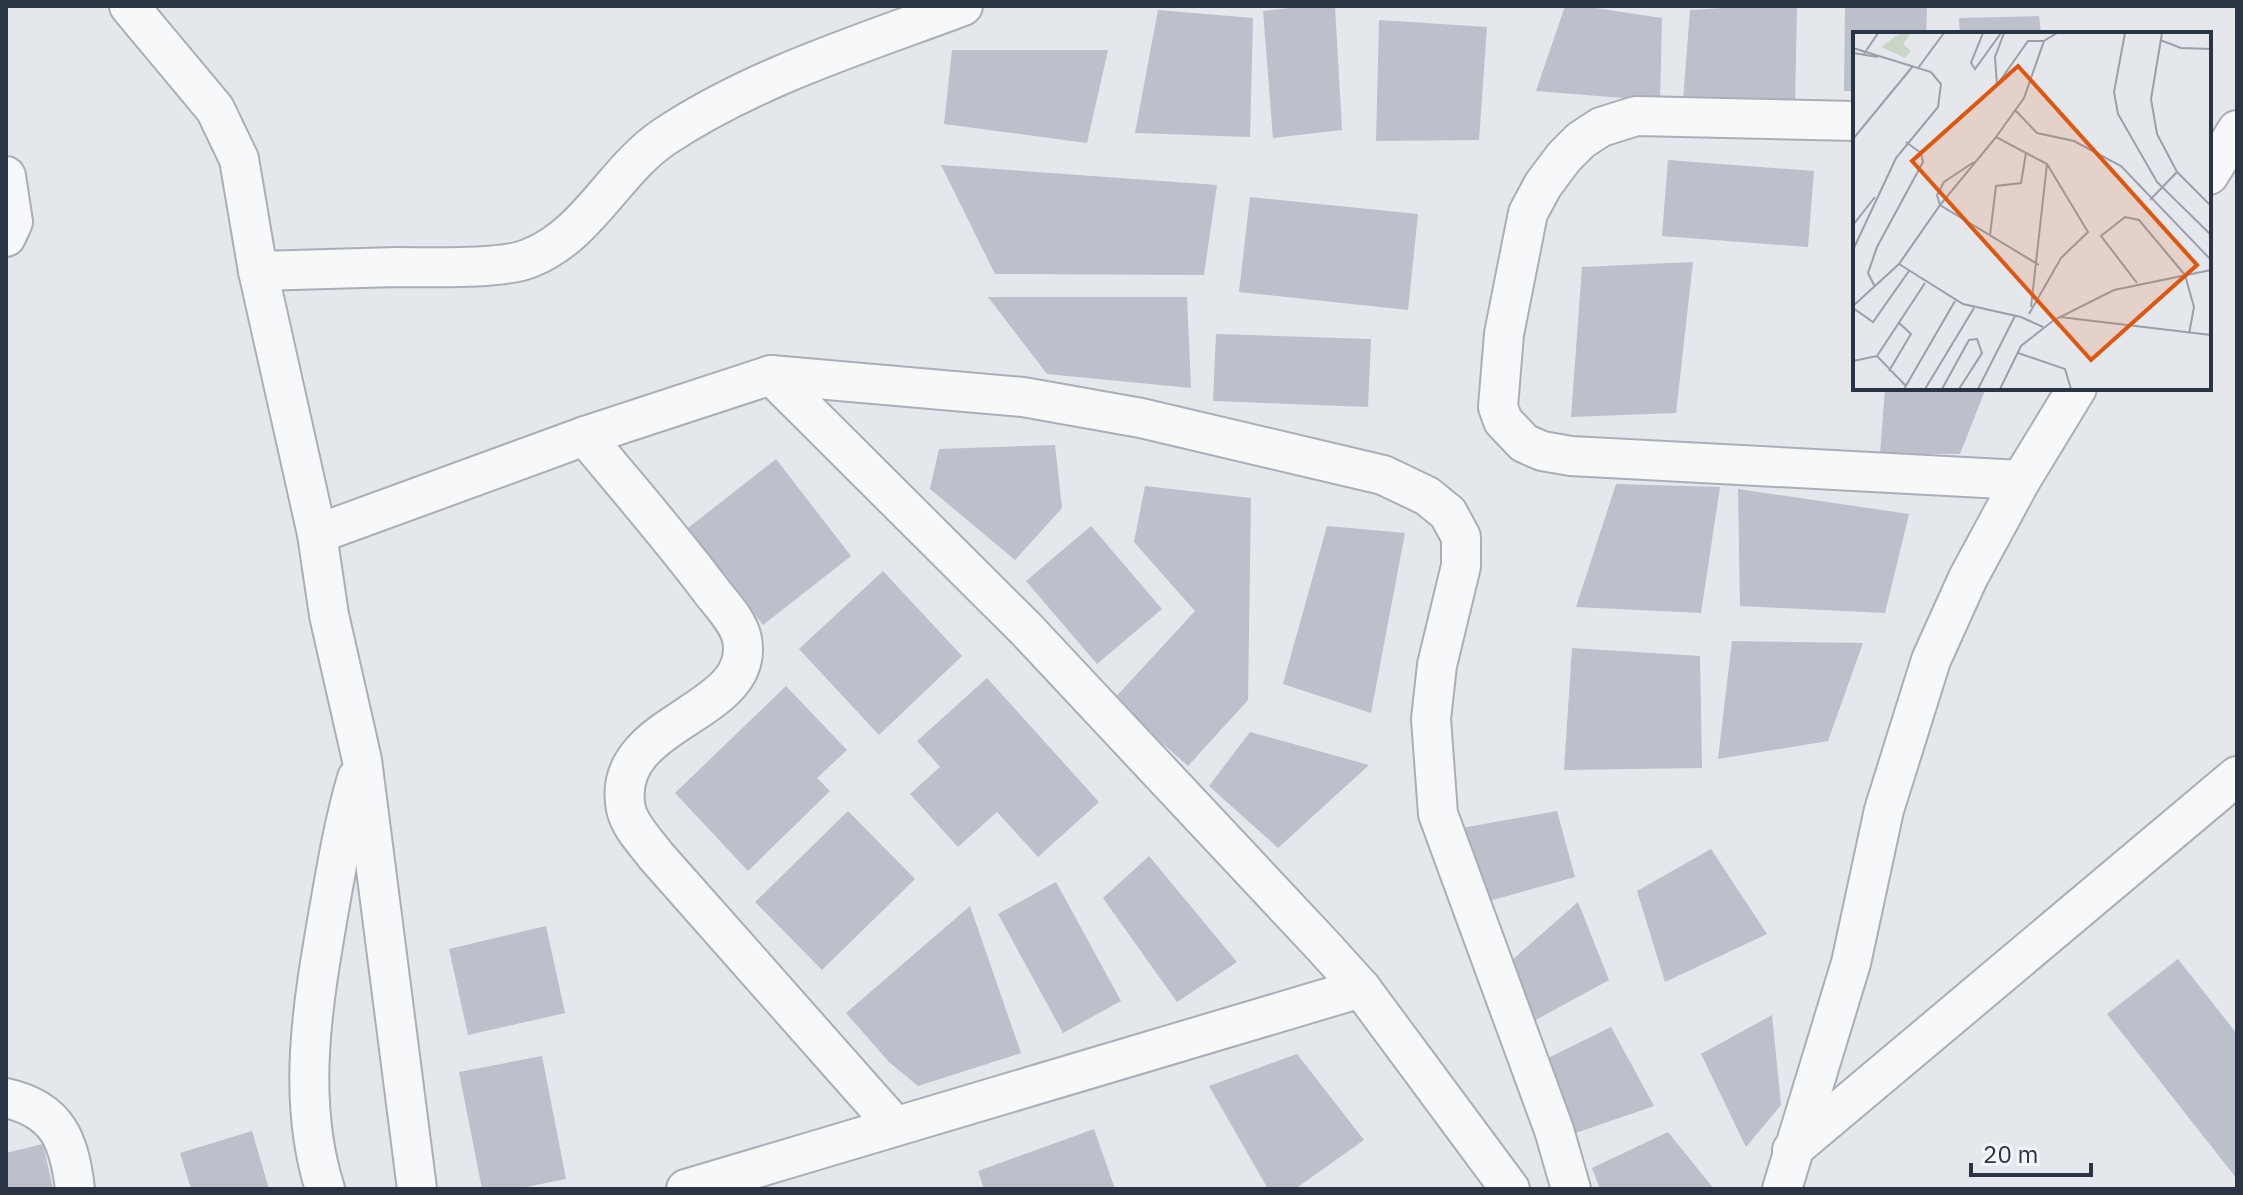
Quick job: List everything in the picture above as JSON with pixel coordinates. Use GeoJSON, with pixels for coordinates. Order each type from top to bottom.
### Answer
{"type":"FeatureCollection","features":[{"type":"Feature","properties":{"kind":"street"},"geometry":{"type":"LineString","coordinates":[[129,6],[215,109],[233,141],[244,185],[258,271],[317,534],[329,615],[362,760],[417,1189]]}},
{"type":"Feature","properties":{"kind":"street"},"geometry":{"type":"LineString","coordinates":[[258,271],[442,268],[529,259],[555,243],[591,213],[635,160],[692,121],[780,75],[963,6]]}},
{"type":"Feature","properties":{"kind":"street"},"geometry":{"type":"LineString","coordinates":[[1853,121],[1636,116],[1601,127],[1581,140],[1543,185],[1528,213],[1500,363],[1498,407],[1503,421],[1524,443],[1542,451],[1571,456],[2021,480]]}},
{"type":"Feature","properties":{"kind":"street"},"geometry":{"type":"LineString","coordinates":[[2211,171],[2230,131]]}},
{"type":"Feature","properties":{"kind":"street"},"geometry":{"type":"LineString","coordinates":[[6,176],[13,222],[6,237]]}},
{"type":"Feature","properties":{"kind":"street"},"geometry":{"type":"LineString","coordinates":[[317,534],[585,436],[771,375],[1023,397],[1141,418],[1383,475],[1427,496],[1448,513],[1461,537],[1461,566],[1437,665],[1431,719],[1438,814],[1554,1130],[1571,1189]]}},
{"type":"Feature","properties":{"kind":"street"},"geometry":{"type":"LineString","coordinates":[[771,375],[1026,629],[1361,988],[1510,1189]]}},
{"type":"Feature","properties":{"kind":"street"},"geometry":{"type":"LineString","coordinates":[[1782,1189],[1851,963],[1884,810],[1931,660],[1968,578],[2021,480],[2076,390]]}},
{"type":"Feature","properties":{"kind":"street"},"geometry":{"type":"LineString","coordinates":[[585,436],[692,565],[730,616],[742,638],[742,660],[732,681],[716,696],[652,739],[640,752],[630,771],[626,810],[656,856],[895,1126]]}},
{"type":"Feature","properties":{"kind":"street"},"geometry":{"type":"LineString","coordinates":[[325,1189],[309,1109],[309,1056],[323,943],[342,835],[362,760]]}},
{"type":"Feature","properties":{"kind":"street"},"geometry":{"type":"LineString","coordinates":[[1792,1150],[2237,776]]}},
{"type":"Feature","properties":{"kind":"street"},"geometry":{"type":"LineString","coordinates":[[686,1189],[1361,988]]}},
{"type":"Feature","properties":{"kind":"street"},"geometry":{"type":"LineString","coordinates":[[6,1098],[39,1110],[60,1131],[67,1143],[75,1189]]}},
{"type":"Feature","properties":{"kind":"building"},"geometry":{"type":"Polygon","coordinates":[[[1335,6],[1342,130],[1273,138],[1263,11],[1335,6]]]}},
{"type":"Feature","properties":{"kind":"building"},"geometry":{"type":"Polygon","coordinates":[[[1565,6],[1662,18],[1660,101],[1536,91],[1565,6]]]}},
{"type":"Feature","properties":{"kind":"building"},"geometry":{"type":"Polygon","coordinates":[[[1797,6],[1795,105],[1683,101],[1690,10],[1797,6]]]}},
{"type":"Feature","properties":{"kind":"building"},"geometry":{"type":"Polygon","coordinates":[[[1927,6],[1926,32],[1853,32],[1853,91],[1844,91],[1845,7],[1927,6]]]}},
{"type":"Feature","properties":{"kind":"building"},"geometry":{"type":"Polygon","coordinates":[[[1158,10],[1253,18],[1250,137],[1135,133],[1158,10]]]}},
{"type":"Feature","properties":{"kind":"building"},"geometry":{"type":"Polygon","coordinates":[[[2039,16],[2041,32],[1960,32],[1959,18],[2039,16]]]}},
{"type":"Feature","properties":{"kind":"building"},"geometry":{"type":"Polygon","coordinates":[[[1379,20],[1487,27],[1479,140],[1376,141],[1379,20]]]}},
{"type":"Feature","properties":{"kind":"building"},"geometry":{"type":"Polygon","coordinates":[[[952,50],[1108,50],[1087,143],[944,124],[952,50]]]}},
{"type":"Feature","properties":{"kind":"building"},"geometry":{"type":"Polygon","coordinates":[[[1668,160],[1814,171],[1808,247],[1662,236],[1668,160]]]}},
{"type":"Feature","properties":{"kind":"building"},"geometry":{"type":"Polygon","coordinates":[[[941,165],[1217,185],[1204,275],[995,274],[941,165]]]}},
{"type":"Feature","properties":{"kind":"building"},"geometry":{"type":"Polygon","coordinates":[[[1250,197],[1418,214],[1408,310],[1239,292],[1250,197]]]}},
{"type":"Feature","properties":{"kind":"building"},"geometry":{"type":"Polygon","coordinates":[[[1693,262],[1676,413],[1571,417],[1582,267],[1693,262]]]}},
{"type":"Feature","properties":{"kind":"building"},"geometry":{"type":"Polygon","coordinates":[[[988,297],[1187,297],[1191,388],[1047,374],[988,297]]]}},
{"type":"Feature","properties":{"kind":"building"},"geometry":{"type":"Polygon","coordinates":[[[1216,334],[1371,339],[1368,407],[1213,401],[1216,334]]]}},
{"type":"Feature","properties":{"kind":"building"},"geometry":{"type":"Polygon","coordinates":[[[1885,390],[1985,390],[1960,454],[1880,454],[1885,390]]]}},
{"type":"Feature","properties":{"kind":"building"},"geometry":{"type":"Polygon","coordinates":[[[1055,445],[1062,508],[1015,560],[930,489],[939,449],[1055,445]]]}},
{"type":"Feature","properties":{"kind":"building"},"geometry":{"type":"Polygon","coordinates":[[[776,459],[851,556],[763,625],[688,528],[776,459]]]}},
{"type":"Feature","properties":{"kind":"building"},"geometry":{"type":"Polygon","coordinates":[[[1616,484],[1720,487],[1701,613],[1576,607],[1616,484]]]}},
{"type":"Feature","properties":{"kind":"building"},"geometry":{"type":"Polygon","coordinates":[[[1145,486],[1251,498],[1248,700],[1188,766],[1113,700],[1195,611],[1134,542],[1145,486]]]}},
{"type":"Feature","properties":{"kind":"building"},"geometry":{"type":"Polygon","coordinates":[[[1738,489],[1909,514],[1885,613],[1740,606],[1738,489]]]}},
{"type":"Feature","properties":{"kind":"building"},"geometry":{"type":"Polygon","coordinates":[[[1091,526],[1162,609],[1097,664],[1026,581],[1091,526]]]}},
{"type":"Feature","properties":{"kind":"building"},"geometry":{"type":"Polygon","coordinates":[[[1327,526],[1405,533],[1371,713],[1283,684],[1327,526]]]}},
{"type":"Feature","properties":{"kind":"building"},"geometry":{"type":"Polygon","coordinates":[[[883,571],[962,656],[879,735],[799,649],[883,571]]]}},
{"type":"Feature","properties":{"kind":"building"},"geometry":{"type":"Polygon","coordinates":[[[1732,641],[1863,643],[1828,741],[1718,759],[1732,641]]]}},
{"type":"Feature","properties":{"kind":"building"},"geometry":{"type":"Polygon","coordinates":[[[1572,648],[1700,656],[1702,768],[1564,770],[1572,648]]]}},
{"type":"Feature","properties":{"kind":"building"},"geometry":{"type":"Polygon","coordinates":[[[987,678],[1099,802],[1038,857],[997,812],[958,847],[910,794],[940,767],[917,741],[987,678]]]}},
{"type":"Feature","properties":{"kind":"building"},"geometry":{"type":"Polygon","coordinates":[[[786,686],[847,750],[817,778],[830,791],[748,871],[675,793],[786,686]]]}},
{"type":"Feature","properties":{"kind":"building"},"geometry":{"type":"Polygon","coordinates":[[[1250,732],[1369,765],[1278,848],[1209,786],[1250,732]]]}},
{"type":"Feature","properties":{"kind":"building"},"geometry":{"type":"Polygon","coordinates":[[[848,811],[915,879],[822,970],[755,902],[848,811]]]}},
{"type":"Feature","properties":{"kind":"building"},"geometry":{"type":"Polygon","coordinates":[[[1557,811],[1575,877],[1489,901],[1456,829],[1557,811]]]}},
{"type":"Feature","properties":{"kind":"building"},"geometry":{"type":"Polygon","coordinates":[[[1711,849],[1767,934],[1665,982],[1637,891],[1711,849]]]}},
{"type":"Feature","properties":{"kind":"building"},"geometry":{"type":"Polygon","coordinates":[[[1149,856],[1237,962],[1177,1002],[1103,898],[1149,856]]]}},
{"type":"Feature","properties":{"kind":"building"},"geometry":{"type":"Polygon","coordinates":[[[1056,882],[1121,1001],[1063,1033],[998,914],[1056,882]]]}},
{"type":"Feature","properties":{"kind":"building"},"geometry":{"type":"Polygon","coordinates":[[[1578,902],[1609,980],[1534,1021],[1511,961],[1578,902]]]}},
{"type":"Feature","properties":{"kind":"building"},"geometry":{"type":"Polygon","coordinates":[[[970,906],[1021,1053],[918,1086],[889,1062],[846,1013],[970,906]]]}},
{"type":"Feature","properties":{"kind":"building"},"geometry":{"type":"Polygon","coordinates":[[[546,926],[565,1013],[468,1035],[449,949],[546,926]]]}},
{"type":"Feature","properties":{"kind":"building"},"geometry":{"type":"Polygon","coordinates":[[[2178,959],[2237,1034],[2237,1179],[2107,1014],[2178,959]]]}},
{"type":"Feature","properties":{"kind":"building"},"geometry":{"type":"Polygon","coordinates":[[[1772,1015],[1781,1105],[1746,1147],[1701,1054],[1772,1015]]]}},
{"type":"Feature","properties":{"kind":"building"},"geometry":{"type":"Polygon","coordinates":[[[1611,1027],[1654,1106],[1570,1135],[1542,1061],[1611,1027]]]}},
{"type":"Feature","properties":{"kind":"building"},"geometry":{"type":"Polygon","coordinates":[[[1297,1054],[1364,1140],[1295,1189],[1268,1189],[1209,1086],[1297,1054]]]}},
{"type":"Feature","properties":{"kind":"building"},"geometry":{"type":"Polygon","coordinates":[[[542,1056],[566,1179],[516,1189],[482,1189],[459,1072],[542,1056]]]}},
{"type":"Feature","properties":{"kind":"building"},"geometry":{"type":"Polygon","coordinates":[[[1094,1129],[1115,1189],[984,1189],[978,1171],[1094,1129]]]}},
{"type":"Feature","properties":{"kind":"building"},"geometry":{"type":"Polygon","coordinates":[[[252,1131],[269,1189],[191,1189],[180,1153],[252,1131]]]}},
{"type":"Feature","properties":{"kind":"building"},"geometry":{"type":"Polygon","coordinates":[[[1668,1132],[1714,1189],[1600,1189],[1592,1168],[1668,1132]]]}},
{"type":"Feature","properties":{"kind":"building"},"geometry":{"type":"Polygon","coordinates":[[[43,1144],[53,1189],[6,1189],[6,1153],[43,1144]]]}}]}
